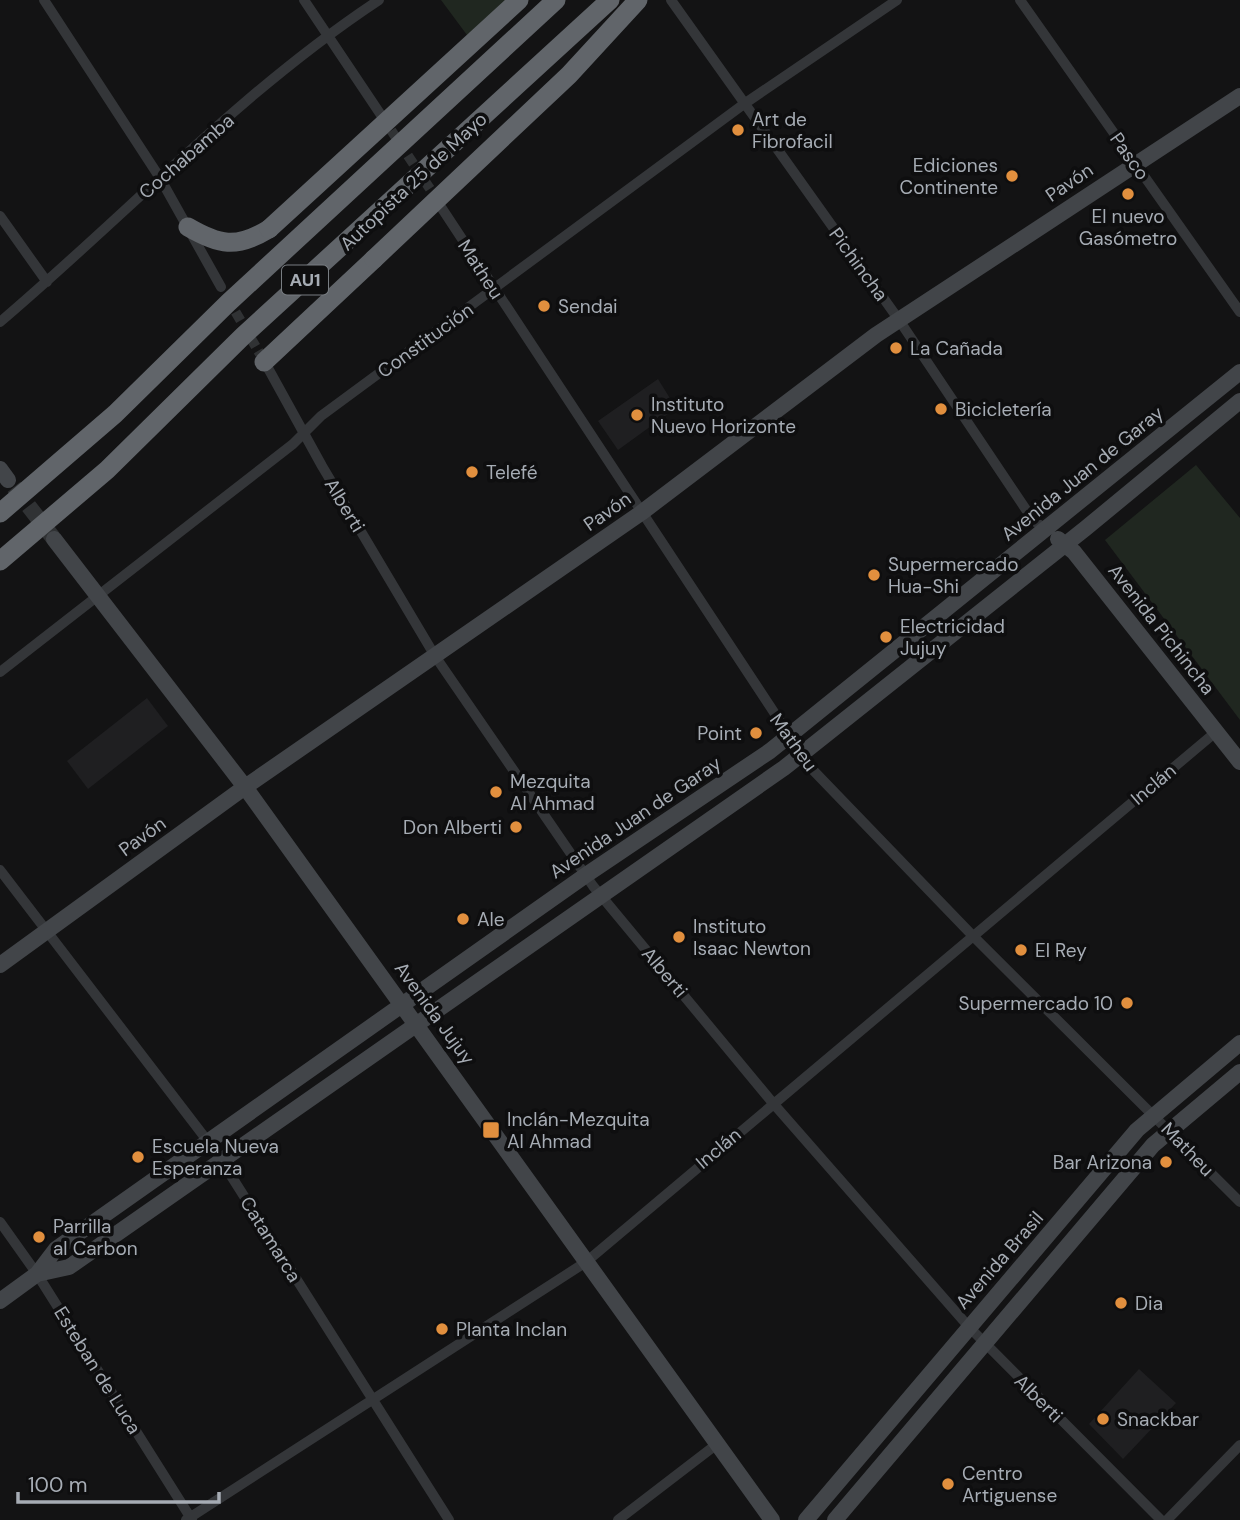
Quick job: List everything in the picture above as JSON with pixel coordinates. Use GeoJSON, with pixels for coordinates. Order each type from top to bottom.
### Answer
{"type":"FeatureCollection","features":[{"type":"Feature","properties":{"kind":"highway"},"geometry":{"type":"LineString","coordinates":[[188,228],[220,243],[246,240],[269,229],[519,0]]}},
{"type":"Feature","properties":{"kind":"highway","name":"Autopista 25 de Mayo"},"geometry":{"type":"LineString","coordinates":[[0,513],[115,414],[228,303],[556,0]]}},
{"type":"Feature","properties":{"kind":"highway","name":"Autopista 25 de Mayo"},"geometry":{"type":"LineString","coordinates":[[0,561],[107,470],[243,336],[610,0]]}},
{"type":"Feature","properties":{"kind":"highway"},"geometry":{"type":"LineString","coordinates":[[262,358],[374,259],[569,75],[638,0]]}},
{"type":"Feature","properties":{"kind":"main road","name":"Pavón"},"geometry":{"type":"LineString","coordinates":[[0,965],[245,787],[641,513],[899,320],[1240,96]]}},
{"type":"Feature","properties":{"kind":"main road","name":"Avenida Juan de Garay"},"geometry":{"type":"LineString","coordinates":[[0,1301],[37,1274],[56,1249],[586,875],[787,737],[1240,372]]}},
{"type":"Feature","properties":{"kind":"main road","name":"Avenida Juan de Garay"},"geometry":{"type":"LineString","coordinates":[[37,1274],[69,1267],[800,755],[1066,545],[1240,401]]}},
{"type":"Feature","properties":{"kind":"main road","name":"Avenida Pichincha"},"geometry":{"type":"LineString","coordinates":[[1045,529],[1066,545],[1240,762]]}},
{"type":"Feature","properties":{"kind":"main road","name":"Avenida Jujuy"},"geometry":{"type":"LineString","coordinates":[[54,539],[245,787],[772,1520]]}},
{"type":"Feature","properties":{"kind":"main road","name":"Avenida Brasil"},"geometry":{"type":"LineString","coordinates":[[806,1520],[1153,1114],[1240,1043]]}},
{"type":"Feature","properties":{"kind":"main road"},"geometry":{"type":"LineString","coordinates":[[835,1520],[1168,1130],[1240,1072]]}},
{"type":"Feature","properties":{"kind":"street"},"geometry":{"type":"LineString","coordinates":[[44,0],[160,178],[221,287]]}},
{"type":"Feature","properties":{"kind":"street"},"geometry":{"type":"LineString","coordinates":[[304,0],[383,118]]}},
{"type":"Feature","properties":{"kind":"street","name":"Cochabamba"},"geometry":{"type":"LineString","coordinates":[[0,322],[160,178],[327,34],[379,0]]}},
{"type":"Feature","properties":{"kind":"street","name":"Pichincha"},"geometry":{"type":"LineString","coordinates":[[671,0],[899,320],[1033,520],[1045,529]]}},
{"type":"Feature","properties":{"kind":"street","name":"Constitución"},"geometry":{"type":"LineString","coordinates":[[0,672],[321,416],[744,104],[897,0]]}},
{"type":"Feature","properties":{"kind":"street","name":"Pasco"},"geometry":{"type":"LineString","coordinates":[[1020,0],[1240,312]]}},
{"type":"Feature","properties":{"kind":"street","name":"Matheu"},"geometry":{"type":"LineString","coordinates":[[441,207],[800,755],[972,935],[1240,1202]]}},
{"type":"Feature","properties":{"kind":"street"},"geometry":{"type":"LineString","coordinates":[[0,216],[47,282]]}},
{"type":"Feature","properties":{"kind":"street","name":"Alberti"},"geometry":{"type":"LineString","coordinates":[[262,358],[303,433],[435,656],[601,895],[772,1102],[969,1327],[1161,1520]]}},
{"type":"Feature","properties":{"kind":"street","name":"Inclán"},"geometry":{"type":"LineString","coordinates":[[190,1519],[586,1262],[772,1102],[1217,731]]}},
{"type":"Feature","properties":{"kind":"street","name":"Catamarca"},"geometry":{"type":"LineString","coordinates":[[0,870],[222,1162],[449,1520]]}},
{"type":"Feature","properties":{"kind":"street","name":"Esteban de Luca"},"geometry":{"type":"LineString","coordinates":[[0,1222],[37,1274],[190,1519]]}},
{"type":"Feature","properties":{"kind":"street"},"geometry":{"type":"LineString","coordinates":[[618,1520],[717,1444]]}},
{"type":"Feature","properties":{"kind":"street"},"geometry":{"type":"LineString","coordinates":[[1167,1520],[1240,1445]]}},
{"type":"Feature","properties":{"kind":"shaded area"},"geometry":{"type":"Polygon","coordinates":[[[441,0],[509,0],[467,35],[441,0]]]}},
{"type":"Feature","properties":{"kind":"shaded area","name":"Instituto Nuevo Horizonte"},"geometry":{"type":"Polygon","coordinates":[[[658,379],[676,408],[618,450],[598,421],[658,379]]]}},
{"type":"Feature","properties":{"kind":"shaded area"},"geometry":{"type":"Polygon","coordinates":[[[1196,465],[1240,518],[1240,720],[1105,540],[1196,465]]]}},
{"type":"Feature","properties":{"kind":"shaded area"},"geometry":{"type":"Polygon","coordinates":[[[147,698],[168,726],[88,789],[67,761],[147,698]]]}},
{"type":"Feature","properties":{"kind":"shaded area"},"geometry":{"type":"Polygon","coordinates":[[[1139,1369],[1176,1403],[1123,1459],[1089,1424],[1139,1369]]]}},
{"type":"Feature","properties":{"kind":"tunnel"},"geometry":{"type":"LineString","coordinates":[[383,118],[438,201]]}},
{"type":"Feature","properties":{"kind":"tunnel"},"geometry":{"type":"LineString","coordinates":[[228,299],[260,354]]}},
{"type":"Feature","properties":{"kind":"tunnel"},"geometry":{"type":"LineString","coordinates":[[14,487],[54,539]]}},
{"type":"Feature","properties":{"kind":"place","name":"Art de Fibrofacil"},"geometry":{"type":"Point","coordinates":[738,130]}},
{"type":"Feature","properties":{"kind":"place","name":"Ediciones Continente"},"geometry":{"type":"Point","coordinates":[1012,176]}},
{"type":"Feature","properties":{"kind":"place","name":"El nuevo Gasómetro"},"geometry":{"type":"Point","coordinates":[1128,194]}},
{"type":"Feature","properties":{"kind":"place","name":"Sendai"},"geometry":{"type":"Point","coordinates":[544,306]}},
{"type":"Feature","properties":{"kind":"place","name":"La Cañada"},"geometry":{"type":"Point","coordinates":[896,348]}},
{"type":"Feature","properties":{"kind":"place","name":"Bicicletería"},"geometry":{"type":"Point","coordinates":[941,409]}},
{"type":"Feature","properties":{"kind":"place","name":"Instituto Nuevo Horizonte"},"geometry":{"type":"Point","coordinates":[637,415]}},
{"type":"Feature","properties":{"kind":"place","name":"Telefé"},"geometry":{"type":"Point","coordinates":[472,472]}},
{"type":"Feature","properties":{"kind":"place","name":"Supermercado Hua-Shi"},"geometry":{"type":"Point","coordinates":[874,575]}},
{"type":"Feature","properties":{"kind":"place","name":"Electricidad Jujuy"},"geometry":{"type":"Point","coordinates":[886,637]}},
{"type":"Feature","properties":{"kind":"place","name":"Point"},"geometry":{"type":"Point","coordinates":[756,733]}},
{"type":"Feature","properties":{"kind":"place","name":"Mezquita Al Ahmad"},"geometry":{"type":"Point","coordinates":[496,792]}},
{"type":"Feature","properties":{"kind":"place","name":"Don Alberti"},"geometry":{"type":"Point","coordinates":[516,827]}},
{"type":"Feature","properties":{"kind":"place","name":"Ale"},"geometry":{"type":"Point","coordinates":[463,919]}},
{"type":"Feature","properties":{"kind":"place","name":"Instituto Isaac Newton"},"geometry":{"type":"Point","coordinates":[679,937]}},
{"type":"Feature","properties":{"kind":"place","name":"El Rey"},"geometry":{"type":"Point","coordinates":[1021,950]}},
{"type":"Feature","properties":{"kind":"place","name":"Supermercado 10"},"geometry":{"type":"Point","coordinates":[1127,1003]}},
{"type":"Feature","properties":{"kind":"place","name":"Inclán-Mezquita Al Ahmad"},"geometry":{"type":"Point","coordinates":[491,1130]}},
{"type":"Feature","properties":{"kind":"place","name":"Escuela Nueva Esperanza"},"geometry":{"type":"Point","coordinates":[138,1157]}},
{"type":"Feature","properties":{"kind":"place","name":"Bar Arizona"},"geometry":{"type":"Point","coordinates":[1166,1162]}},
{"type":"Feature","properties":{"kind":"place","name":"Parrilla al Carbon"},"geometry":{"type":"Point","coordinates":[39,1237]}},
{"type":"Feature","properties":{"kind":"place","name":"Dia"},"geometry":{"type":"Point","coordinates":[1121,1303]}},
{"type":"Feature","properties":{"kind":"place","name":"Planta Inclan"},"geometry":{"type":"Point","coordinates":[442,1329]}},
{"type":"Feature","properties":{"kind":"place","name":"Snackbar"},"geometry":{"type":"Point","coordinates":[1103,1419]}},
{"type":"Feature","properties":{"kind":"place","name":"Centro Artiguense"},"geometry":{"type":"Point","coordinates":[948,1484]}}]}
